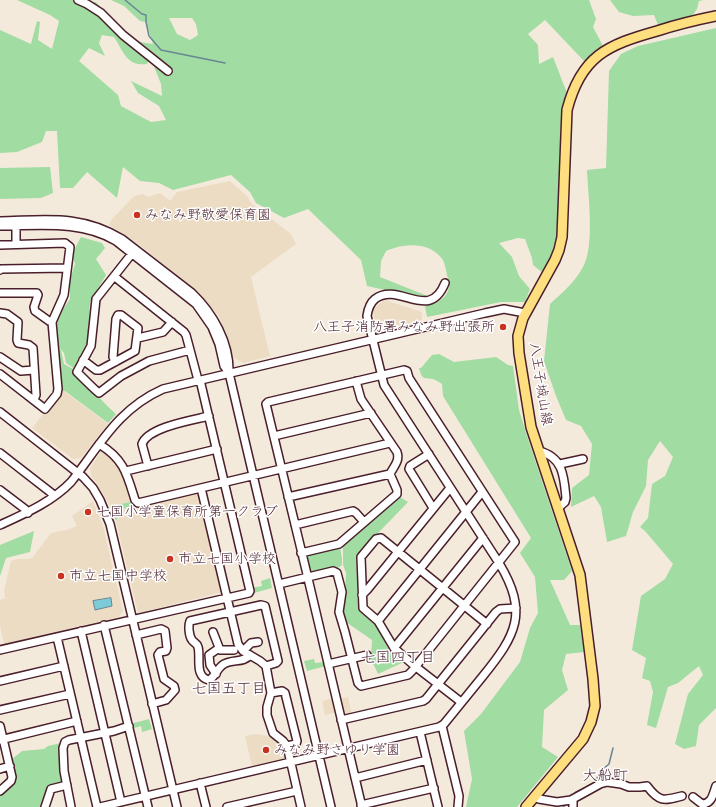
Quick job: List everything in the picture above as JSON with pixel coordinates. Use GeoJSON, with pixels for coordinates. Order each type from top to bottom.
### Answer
{"type":"FeatureCollection","features":[{"type":"Feature","properties":{"kind":"main road","name":"八王子城山線"},"geometry":{"type":"LineString","coordinates":[[526,807],[583,739],[591,722],[595,706],[595,690],[580,575],[538,451],[528,413],[519,353],[519,330],[525,313],[554,260],[561,242],[563,228],[567,110],[572,94],[580,77],[597,56],[606,49],[620,42],[684,23],[716,16]]}},
{"type":"Feature","properties":{"kind":"street"},"geometry":{"type":"LineString","coordinates":[[78,0],[101,13],[123,35],[137,44],[168,71]]}},
{"type":"Feature","properties":{"kind":"street"},"geometry":{"type":"LineString","coordinates":[[0,221],[59,220],[82,222],[110,232],[122,239],[196,304],[212,327],[219,344],[224,366],[229,373],[332,807]]}},
{"type":"Feature","properties":{"kind":"street"},"geometry":{"type":"LineString","coordinates":[[0,226],[59,225],[84,228],[111,238],[134,251]]}},
{"type":"Feature","properties":{"kind":"street"},"geometry":{"type":"LineString","coordinates":[[16,226],[16,244]]}},
{"type":"Feature","properties":{"kind":"street"},"geometry":{"type":"LineString","coordinates":[[0,245],[67,244],[70,247],[64,295],[52,322],[58,392],[45,409],[0,374]]}},
{"type":"Feature","properties":{"kind":"street"},"geometry":{"type":"LineString","coordinates":[[134,251],[115,277],[96,299],[92,344],[77,372],[98,393],[121,376],[149,361],[190,350]]}},
{"type":"Feature","properties":{"kind":"street"},"geometry":{"type":"LineString","coordinates":[[0,270],[67,268]]}},
{"type":"Feature","properties":{"kind":"street"},"geometry":{"type":"LineString","coordinates":[[0,650],[227,598],[248,593],[250,591],[209,416],[186,335],[172,322],[115,277]]}},
{"type":"Feature","properties":{"kind":"street"},"geometry":{"type":"LineString","coordinates":[[57,637],[99,807],[442,726],[508,643],[513,629],[516,608],[514,594],[512,587],[499,563],[386,389],[367,316],[368,309],[374,300],[387,294],[424,302],[430,301],[439,296],[445,283]]}},
{"type":"Feature","properties":{"kind":"street"},"geometry":{"type":"LineString","coordinates":[[0,293],[37,293],[38,296],[34,307],[35,310],[52,322]]}},
{"type":"Feature","properties":{"kind":"street"},"geometry":{"type":"LineString","coordinates":[[0,525],[28,513],[69,484],[121,417],[140,401],[163,389],[499,310],[511,310],[525,313]]}},
{"type":"Feature","properties":{"kind":"street"},"geometry":{"type":"LineString","coordinates":[[0,313],[7,314],[18,322],[17,342],[32,346],[36,395],[34,400]]}},
{"type":"Feature","properties":{"kind":"street"},"geometry":{"type":"LineString","coordinates":[[83,360],[98,370],[115,362],[135,351],[138,338],[137,327],[122,316],[118,315],[116,319],[113,358],[115,362]]}},
{"type":"Feature","properties":{"kind":"street"},"geometry":{"type":"LineString","coordinates":[[138,338],[163,332],[172,322]]}},
{"type":"Feature","properties":{"kind":"street"},"geometry":{"type":"LineString","coordinates":[[0,357],[21,371],[34,370]]}},
{"type":"Feature","properties":{"kind":"street"},"geometry":{"type":"LineString","coordinates":[[279,584],[308,578],[333,571],[337,573],[342,592],[338,612],[345,632],[358,683],[361,686],[408,675],[416,667],[515,542],[482,492],[407,371],[404,370],[356,381],[267,402],[266,404],[301,553],[308,578],[362,806],[434,788]]}},
{"type":"Feature","properties":{"kind":"street"},"geometry":{"type":"LineString","coordinates":[[288,497],[390,474],[397,462],[398,457],[361,399],[356,381]]}},
{"type":"Feature","properties":{"kind":"street"},"geometry":{"type":"LineString","coordinates":[[0,412],[78,472],[93,488],[107,514],[177,807]]}},
{"type":"Feature","properties":{"kind":"street"},"geometry":{"type":"LineString","coordinates":[[274,436],[371,413]]}},
{"type":"Feature","properties":{"kind":"street"},"geometry":{"type":"LineString","coordinates":[[148,466],[142,444],[144,440],[162,427],[209,416]]}},
{"type":"Feature","properties":{"kind":"street"},"geometry":{"type":"LineString","coordinates":[[99,444],[115,456],[126,471],[135,500],[138,502],[282,470],[390,443]]}},
{"type":"Feature","properties":{"kind":"street"},"geometry":{"type":"LineString","coordinates":[[126,471],[217,449]]}},
{"type":"Feature","properties":{"kind":"street"},"geometry":{"type":"LineString","coordinates":[[538,451],[548,453],[560,464],[566,498],[565,502],[558,508]]}},
{"type":"Feature","properties":{"kind":"street"},"geometry":{"type":"LineString","coordinates":[[0,453],[54,495]]}},
{"type":"Feature","properties":{"kind":"street"},"geometry":{"type":"LineString","coordinates":[[429,454],[410,466],[409,469],[433,508]]}},
{"type":"Feature","properties":{"kind":"street"},"geometry":{"type":"LineString","coordinates":[[560,464],[583,458]]}},
{"type":"Feature","properties":{"kind":"street"},"geometry":{"type":"LineString","coordinates":[[301,553],[339,544],[397,494],[397,490],[390,474]]}},
{"type":"Feature","properties":{"kind":"street"},"geometry":{"type":"LineString","coordinates":[[201,488],[239,649],[234,661]]}},
{"type":"Feature","properties":{"kind":"street"},"geometry":{"type":"LineString","coordinates":[[362,595],[450,488]]}},
{"type":"Feature","properties":{"kind":"street"},"geometry":{"type":"LineString","coordinates":[[0,490],[28,513]]}},
{"type":"Feature","properties":{"kind":"street"},"geometry":{"type":"LineString","coordinates":[[378,621],[482,492]]}},
{"type":"Feature","properties":{"kind":"street"},"geometry":{"type":"LineString","coordinates":[[295,525],[353,511],[364,522]]}},
{"type":"Feature","properties":{"kind":"street"},"geometry":{"type":"LineString","coordinates":[[461,702],[394,648],[378,621],[363,608],[361,559],[376,539],[381,538],[487,624]]}},
{"type":"Feature","properties":{"kind":"street"},"geometry":{"type":"LineString","coordinates":[[394,648],[483,538]]}},
{"type":"Feature","properties":{"kind":"street"},"geometry":{"type":"LineString","coordinates":[[250,655],[247,659],[226,663],[219,667],[216,674],[209,680],[205,679],[202,676],[198,664],[200,654],[197,644],[192,640],[188,625],[190,621],[261,605],[266,607],[278,661],[266,666]]}},
{"type":"Feature","properties":{"kind":"street"},"geometry":{"type":"LineString","coordinates":[[341,720],[423,701],[438,685],[496,612],[500,609],[516,608]]}},
{"type":"Feature","properties":{"kind":"street"},"geometry":{"type":"LineString","coordinates":[[104,626],[148,807]]}},
{"type":"Feature","properties":{"kind":"street"},"geometry":{"type":"LineString","coordinates":[[136,635],[161,630],[165,631],[168,648],[160,652],[158,655],[164,679],[174,686],[174,690],[166,700],[152,704]]}},
{"type":"Feature","properties":{"kind":"street"},"geometry":{"type":"LineString","coordinates":[[81,631],[121,802]]}},
{"type":"Feature","properties":{"kind":"street"},"geometry":{"type":"LineString","coordinates":[[214,632],[219,648]]}},
{"type":"Feature","properties":{"kind":"street"},"geometry":{"type":"LineString","coordinates":[[219,648],[220,650],[239,649],[251,643],[258,642]]}},
{"type":"Feature","properties":{"kind":"street"},"geometry":{"type":"LineString","coordinates":[[216,674],[210,665],[209,655],[219,648]]}},
{"type":"Feature","properties":{"kind":"street"},"geometry":{"type":"LineString","coordinates":[[239,649],[266,666],[271,693],[267,707],[269,724],[273,733],[287,746],[301,807]]}},
{"type":"Feature","properties":{"kind":"street"},"geometry":{"type":"LineString","coordinates":[[328,664],[367,656]]}},
{"type":"Feature","properties":{"kind":"street"},"geometry":{"type":"LineString","coordinates":[[0,681],[64,666]]}},
{"type":"Feature","properties":{"kind":"street"},"geometry":{"type":"LineString","coordinates":[[271,693],[282,691],[285,693],[297,741],[296,744],[287,746]]}},
{"type":"Feature","properties":{"kind":"street"},"geometry":{"type":"LineString","coordinates":[[0,710],[70,694]]}},
{"type":"Feature","properties":{"kind":"street"},"geometry":{"type":"LineString","coordinates":[[2,739],[77,721]]}},
{"type":"Feature","properties":{"kind":"street"},"geometry":{"type":"LineString","coordinates":[[0,726],[12,778],[0,791]]}},
{"type":"Feature","properties":{"kind":"street"},"geometry":{"type":"LineString","coordinates":[[72,807],[64,771],[64,745],[66,741],[105,733],[128,726]]}},
{"type":"Feature","properties":{"kind":"street"},"geometry":{"type":"LineString","coordinates":[[442,726],[459,796],[458,807]]}},
{"type":"Feature","properties":{"kind":"street"},"geometry":{"type":"LineString","coordinates":[[420,732],[428,760],[438,807]]}},
{"type":"Feature","properties":{"kind":"street"},"geometry":{"type":"LineString","coordinates":[[355,778],[428,760]]}},
{"type":"Feature","properties":{"kind":"street"},"geometry":{"type":"LineString","coordinates":[[0,769],[10,766]]}},
{"type":"Feature","properties":{"kind":"street"},"geometry":{"type":"LineString","coordinates":[[535,797],[557,802],[571,802],[600,784],[607,782],[629,787],[647,786],[658,798],[665,800],[682,796]]}},
{"type":"Feature","properties":{"kind":"street"},"geometry":{"type":"LineString","coordinates":[[200,783],[206,807]]}},
{"type":"Feature","properties":{"kind":"street"},"geometry":{"type":"LineString","coordinates":[[45,807],[51,789],[67,785]]}},
{"type":"Feature","properties":{"kind":"street"},"geometry":{"type":"LineString","coordinates":[[693,797],[702,804],[707,804],[710,802],[716,786]]}},
{"type":"Feature","properties":{"kind":"street"},"geometry":{"type":"LineString","coordinates":[[227,807],[298,791]]}},
{"type":"Feature","properties":{"kind":"shaded area"},"geometry":{"type":"Polygon","coordinates":[[[230,181],[247,196],[252,204],[291,234],[296,244],[251,277],[270,356],[243,363],[233,357],[226,332],[218,315],[199,293],[137,243],[109,225],[112,219],[134,196],[143,194],[148,197],[160,193],[170,201],[177,192],[230,181]]]}},
{"type":"Feature","properties":{"kind":"shaded area"},"geometry":{"type":"Polygon","coordinates":[[[385,300],[422,312],[422,320],[376,332],[373,310],[377,305],[385,300]]]}},
{"type":"Feature","properties":{"kind":"shaded area"},"geometry":{"type":"Polygon","coordinates":[[[64,391],[108,424],[81,458],[73,459],[32,428],[61,392],[64,391]]]}},
{"type":"Feature","properties":{"kind":"shaded area"},"geometry":{"type":"Polygon","coordinates":[[[101,452],[105,452],[123,472],[131,502],[110,506],[91,476],[90,468],[101,452]]]}},
{"type":"Feature","properties":{"kind":"shaded area","name":"市立七国小学校"},"geometry":{"type":"Polygon","coordinates":[[[197,492],[200,493],[223,592],[138,613],[116,522],[122,512],[122,509],[197,492]]]}},
{"type":"Feature","properties":{"kind":"shaded area","name":"市立七国中学校"},"geometry":{"type":"Polygon","coordinates":[[[93,501],[103,526],[123,611],[119,617],[4,644],[0,625],[0,600],[5,598],[4,591],[11,561],[32,558],[51,533],[67,530],[77,526],[72,516],[93,501]]]}},
{"type":"Feature","properties":{"kind":"shaded area"},"geometry":{"type":"Polygon","coordinates":[[[348,697],[352,715],[345,717],[342,715],[338,700],[348,697]]]}},
{"type":"Feature","properties":{"kind":"shaded area"},"geometry":{"type":"Polygon","coordinates":[[[334,698],[337,712],[325,715],[322,701],[334,698]]]}},
{"type":"Feature","properties":{"kind":"shaded area","name":"みなみ野さゆり学園"},"geometry":{"type":"Polygon","coordinates":[[[256,734],[268,736],[280,744],[286,759],[252,767],[245,736],[256,734]]]}},
{"type":"Feature","properties":{"kind":"green space"},"geometry":{"type":"Polygon","coordinates":[[[17,0],[78,0],[96,2],[127,40],[153,44],[146,22],[140,21],[124,6],[111,0],[589,0],[596,19],[593,27],[603,46],[584,61],[545,20],[528,34],[538,45],[539,64],[553,57],[567,93],[561,121],[557,242],[552,257],[543,273],[533,265],[525,239],[518,238],[499,243],[512,257],[519,276],[530,289],[525,302],[501,302],[427,317],[425,306],[441,300],[447,294],[449,289],[449,280],[444,263],[438,254],[431,249],[416,245],[409,245],[386,251],[381,261],[380,277],[430,297],[425,299],[367,286],[361,260],[308,209],[284,218],[256,203],[250,192],[231,175],[173,190],[159,183],[140,181],[123,167],[117,198],[87,172],[73,188],[60,188],[57,131],[46,131],[42,142],[17,152],[0,153],[0,30],[31,44],[37,21],[40,22],[38,40],[52,49],[59,21],[50,15],[17,0]],[[169,18],[177,34],[190,40],[198,35],[196,24],[192,18],[169,18]],[[102,35],[99,43],[105,56],[89,48],[79,61],[118,95],[121,106],[151,122],[166,120],[159,106],[138,93],[131,81],[162,96],[161,84],[153,64],[152,52],[147,64],[135,63],[126,57],[114,37],[102,35]]]}},
{"type":"Feature","properties":{"kind":"green space"},"geometry":{"type":"Polygon","coordinates":[[[610,0],[704,0],[699,1],[697,9],[692,16],[658,25],[654,15],[633,16],[619,12],[610,0]]]}},
{"type":"Feature","properties":{"kind":"green space"},"geometry":{"type":"Polygon","coordinates":[[[716,28],[716,708],[699,725],[696,746],[684,749],[675,744],[688,694],[703,675],[699,666],[678,683],[668,687],[656,728],[647,725],[653,692],[650,681],[642,678],[646,658],[632,650],[641,596],[665,579],[673,564],[640,527],[648,518],[652,484],[665,476],[673,457],[660,441],[648,460],[646,486],[633,512],[626,536],[607,542],[601,507],[594,496],[571,507],[572,488],[589,475],[592,444],[581,426],[566,420],[544,361],[550,304],[576,278],[587,258],[590,220],[587,170],[606,168],[609,71],[621,54],[638,46],[716,28]]]}},
{"type":"Feature","properties":{"kind":"green space"},"geometry":{"type":"Polygon","coordinates":[[[50,167],[53,193],[41,198],[0,199],[0,168],[50,167]]]}},
{"type":"Feature","properties":{"kind":"green space"},"geometry":{"type":"Polygon","coordinates":[[[81,237],[102,243],[105,248],[96,259],[106,275],[90,302],[87,345],[75,369],[66,363],[64,353],[58,346],[57,321],[70,299],[70,280],[75,264],[72,254],[81,237]]]}},
{"type":"Feature","properties":{"kind":"green space"},"geometry":{"type":"Polygon","coordinates":[[[58,347],[61,350],[64,364],[75,370],[74,373],[116,414],[108,423],[65,391],[61,391],[58,347]]]}},
{"type":"Feature","properties":{"kind":"green space"},"geometry":{"type":"Polygon","coordinates":[[[439,354],[454,362],[496,357],[508,365],[513,366],[519,410],[572,571],[564,580],[550,580],[570,625],[580,625],[584,652],[566,654],[562,670],[568,690],[544,710],[542,747],[558,757],[517,807],[466,807],[472,779],[464,731],[481,714],[520,662],[530,628],[538,613],[535,577],[520,553],[531,538],[443,396],[442,384],[436,380],[423,377],[421,374],[419,368],[421,368],[432,355],[439,354]]]}},
{"type":"Feature","properties":{"kind":"green space"},"geometry":{"type":"Polygon","coordinates":[[[400,497],[408,502],[356,556],[358,607],[376,624],[391,654],[404,662],[378,674],[371,659],[372,640],[346,622],[342,607],[345,592],[346,573],[343,565],[343,545],[400,497]]]}},
{"type":"Feature","properties":{"kind":"green space"},"geometry":{"type":"Polygon","coordinates":[[[131,502],[132,506],[122,509],[116,521],[110,506],[131,502]]]}},
{"type":"Feature","properties":{"kind":"green space"},"geometry":{"type":"Polygon","coordinates":[[[34,531],[30,552],[6,558],[0,576],[0,545],[34,531]]]}},
{"type":"Feature","properties":{"kind":"green space"},"geometry":{"type":"Polygon","coordinates":[[[340,547],[342,565],[338,568],[311,574],[309,573],[305,557],[307,554],[340,547]]]}},
{"type":"Feature","properties":{"kind":"green space"},"geometry":{"type":"Polygon","coordinates":[[[270,578],[272,588],[254,593],[252,588],[262,586],[261,581],[270,578]]]}},
{"type":"Feature","properties":{"kind":"green space"},"geometry":{"type":"Polygon","coordinates":[[[314,659],[315,663],[324,662],[326,666],[307,671],[304,661],[314,659]]]}},
{"type":"Feature","properties":{"kind":"green space"},"geometry":{"type":"Polygon","coordinates":[[[149,719],[152,729],[142,732],[141,726],[131,729],[130,724],[149,719]]]}},
{"type":"Feature","properties":{"kind":"green space"},"geometry":{"type":"Polygon","coordinates":[[[61,743],[62,782],[61,784],[48,787],[41,807],[0,807],[0,795],[15,779],[11,760],[22,751],[44,749],[48,746],[61,743]]]}},
{"type":"Feature","properties":{"kind":"water"},"geometry":{"type":"Polygon","coordinates":[[[111,598],[112,606],[95,610],[93,601],[111,598]]]}},
{"type":"Feature","properties":{"kind":"waterway"},"geometry":{"type":"LineString","coordinates":[[125,0],[142,14],[146,15],[149,36],[161,50],[225,63]]}},
{"type":"Feature","properties":{"kind":"waterway"},"geometry":{"type":"LineString","coordinates":[[595,784],[603,769],[609,764],[613,748]]}},
{"type":"Feature","properties":{"kind":"waterway"},"geometry":{"type":"LineString","coordinates":[[572,796],[576,792],[589,786]]}},
{"type":"Feature","properties":{"kind":"waterway"},"geometry":{"type":"LineString","coordinates":[[563,807],[567,804]]}},
{"type":"Feature","properties":{"kind":"place","name":"みなみ野敬愛保育園"},"geometry":{"type":"Point","coordinates":[137,215]}},
{"type":"Feature","properties":{"kind":"place","name":"八王子消防署みなみ野出張所"},"geometry":{"type":"Point","coordinates":[503,327]}},
{"type":"Feature","properties":{"kind":"place","name":"七国小学童保育所第一クラブ"},"geometry":{"type":"Point","coordinates":[88,512]}},
{"type":"Feature","properties":{"kind":"place","name":"市立七国小学校"},"geometry":{"type":"Point","coordinates":[170,559]}},
{"type":"Feature","properties":{"kind":"place","name":"市立七国中学校"},"geometry":{"type":"Point","coordinates":[61,576]}},
{"type":"Feature","properties":{"kind":"place","name":"みなみ野さゆり学園"},"geometry":{"type":"Point","coordinates":[266,750]}},
{"type":"Feature","properties":{"kind":"district","name":"七国四丁目"},"geometry":{"type":"Point","coordinates":[398,658]}},
{"type":"Feature","properties":{"kind":"district","name":"七国五丁目"},"geometry":{"type":"Point","coordinates":[229,689]}},
{"type":"Feature","properties":{"kind":"district","name":"大船町"},"geometry":{"type":"Point","coordinates":[605,776]}}]}
